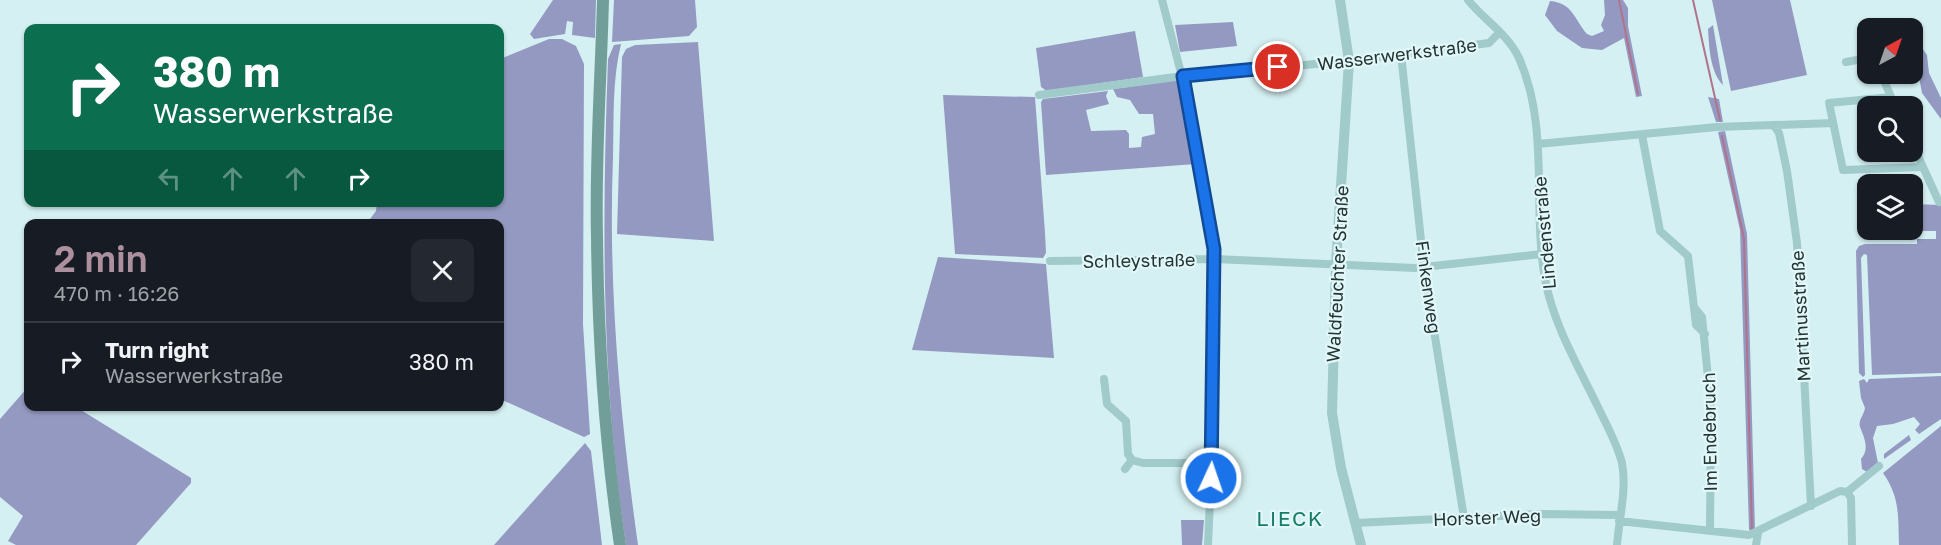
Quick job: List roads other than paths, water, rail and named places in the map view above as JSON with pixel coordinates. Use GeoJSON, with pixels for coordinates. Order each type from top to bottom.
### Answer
{"type":"FeatureCollection","features":[{"type":"Feature","properties":{"kind":"main road"},"geometry":{"type":"LineString","coordinates":[[603,0],[597,211],[598,314],[607,441],[620,545]]}},
{"type":"Feature","properties":{"kind":"street"},"geometry":{"type":"LineString","coordinates":[[1162,0],[1183,76],[1208,206],[1214,259],[1208,545]]}},
{"type":"Feature","properties":{"kind":"street","name":"Waldfeuchter Straße"},"geometry":{"type":"LineString","coordinates":[[1340,0],[1349,61],[1336,264],[1332,413],[1341,468],[1361,545]]}},
{"type":"Feature","properties":{"kind":"street","name":"Lindenstraße"},"geometry":{"type":"LineString","coordinates":[[1468,0],[1500,32],[1519,59],[1536,123],[1542,254],[1550,299],[1565,341],[1618,452],[1623,473],[1617,545]]}},
{"type":"Feature","properties":{"kind":"street","name":"Wasserwerkstraße"},"geometry":{"type":"LineString","coordinates":[[1039,95],[1183,76],[1349,61],[1489,43],[1500,32]]}},
{"type":"Feature","properties":{"kind":"street","name":"Finkenweg"},"geometry":{"type":"LineString","coordinates":[[1401,54],[1424,268],[1464,518]]}},
{"type":"Feature","properties":{"kind":"street"},"geometry":{"type":"LineString","coordinates":[[1846,62],[1857,60]]}},
{"type":"Feature","properties":{"kind":"street"},"geometry":{"type":"LineString","coordinates":[[1857,101],[1829,103],[1843,170],[1923,167]]}},
{"type":"Feature","properties":{"kind":"street"},"geometry":{"type":"LineString","coordinates":[[1538,144],[1767,124],[1774,127],[1833,123]]}},
{"type":"Feature","properties":{"kind":"street","name":"Martinusstraße"},"geometry":{"type":"LineString","coordinates":[[1774,127],[1779,134],[1789,181],[1797,243],[1811,506]]}},
{"type":"Feature","properties":{"kind":"street","name":"Im Endebruch"},"geometry":{"type":"LineString","coordinates":[[1642,135],[1660,231],[1688,256],[1696,326],[1705,334],[1711,408],[1710,531]]}},
{"type":"Feature","properties":{"kind":"street"},"geometry":{"type":"LineString","coordinates":[[1921,162],[1939,202]]}},
{"type":"Feature","properties":{"kind":"street","name":"Schleystraße"},"geometry":{"type":"LineString","coordinates":[[1050,261],[1214,259],[1424,268],[1542,254]]}},
{"type":"Feature","properties":{"kind":"street"},"geometry":{"type":"LineString","coordinates":[[1104,379],[1107,404],[1126,421],[1128,453],[1132,460],[1143,463],[1211,463]]}},
{"type":"Feature","properties":{"kind":"street"},"geometry":{"type":"LineString","coordinates":[[1125,468],[1132,460]]}},
{"type":"Feature","properties":{"kind":"street","name":"Horster Weg"},"geometry":{"type":"LineString","coordinates":[[1355,523],[1464,518],[1619,518],[1749,536],[1840,491],[1847,492],[1879,466]]}},
{"type":"Feature","properties":{"kind":"street"},"geometry":{"type":"LineString","coordinates":[[1847,492],[1851,498],[1852,545]]}},
{"type":"Feature","properties":{"kind":"street"},"geometry":{"type":"LineString","coordinates":[[1756,545],[1758,533]]}},
{"type":"Feature","properties":{"kind":"waterway"},"geometry":{"type":"LineString","coordinates":[[1619,0],[1638,94]]}},
{"type":"Feature","properties":{"kind":"waterway"},"geometry":{"type":"LineString","coordinates":[[1693,0],[1720,120]]}},
{"type":"Feature","properties":{"kind":"waterway"},"geometry":{"type":"LineString","coordinates":[[1722,136],[1744,239],[1752,530]]}},
{"type":"Feature","properties":{"kind":"district","name":"LIECK"},"geometry":{"type":"Point","coordinates":[1290,518]}}]}
